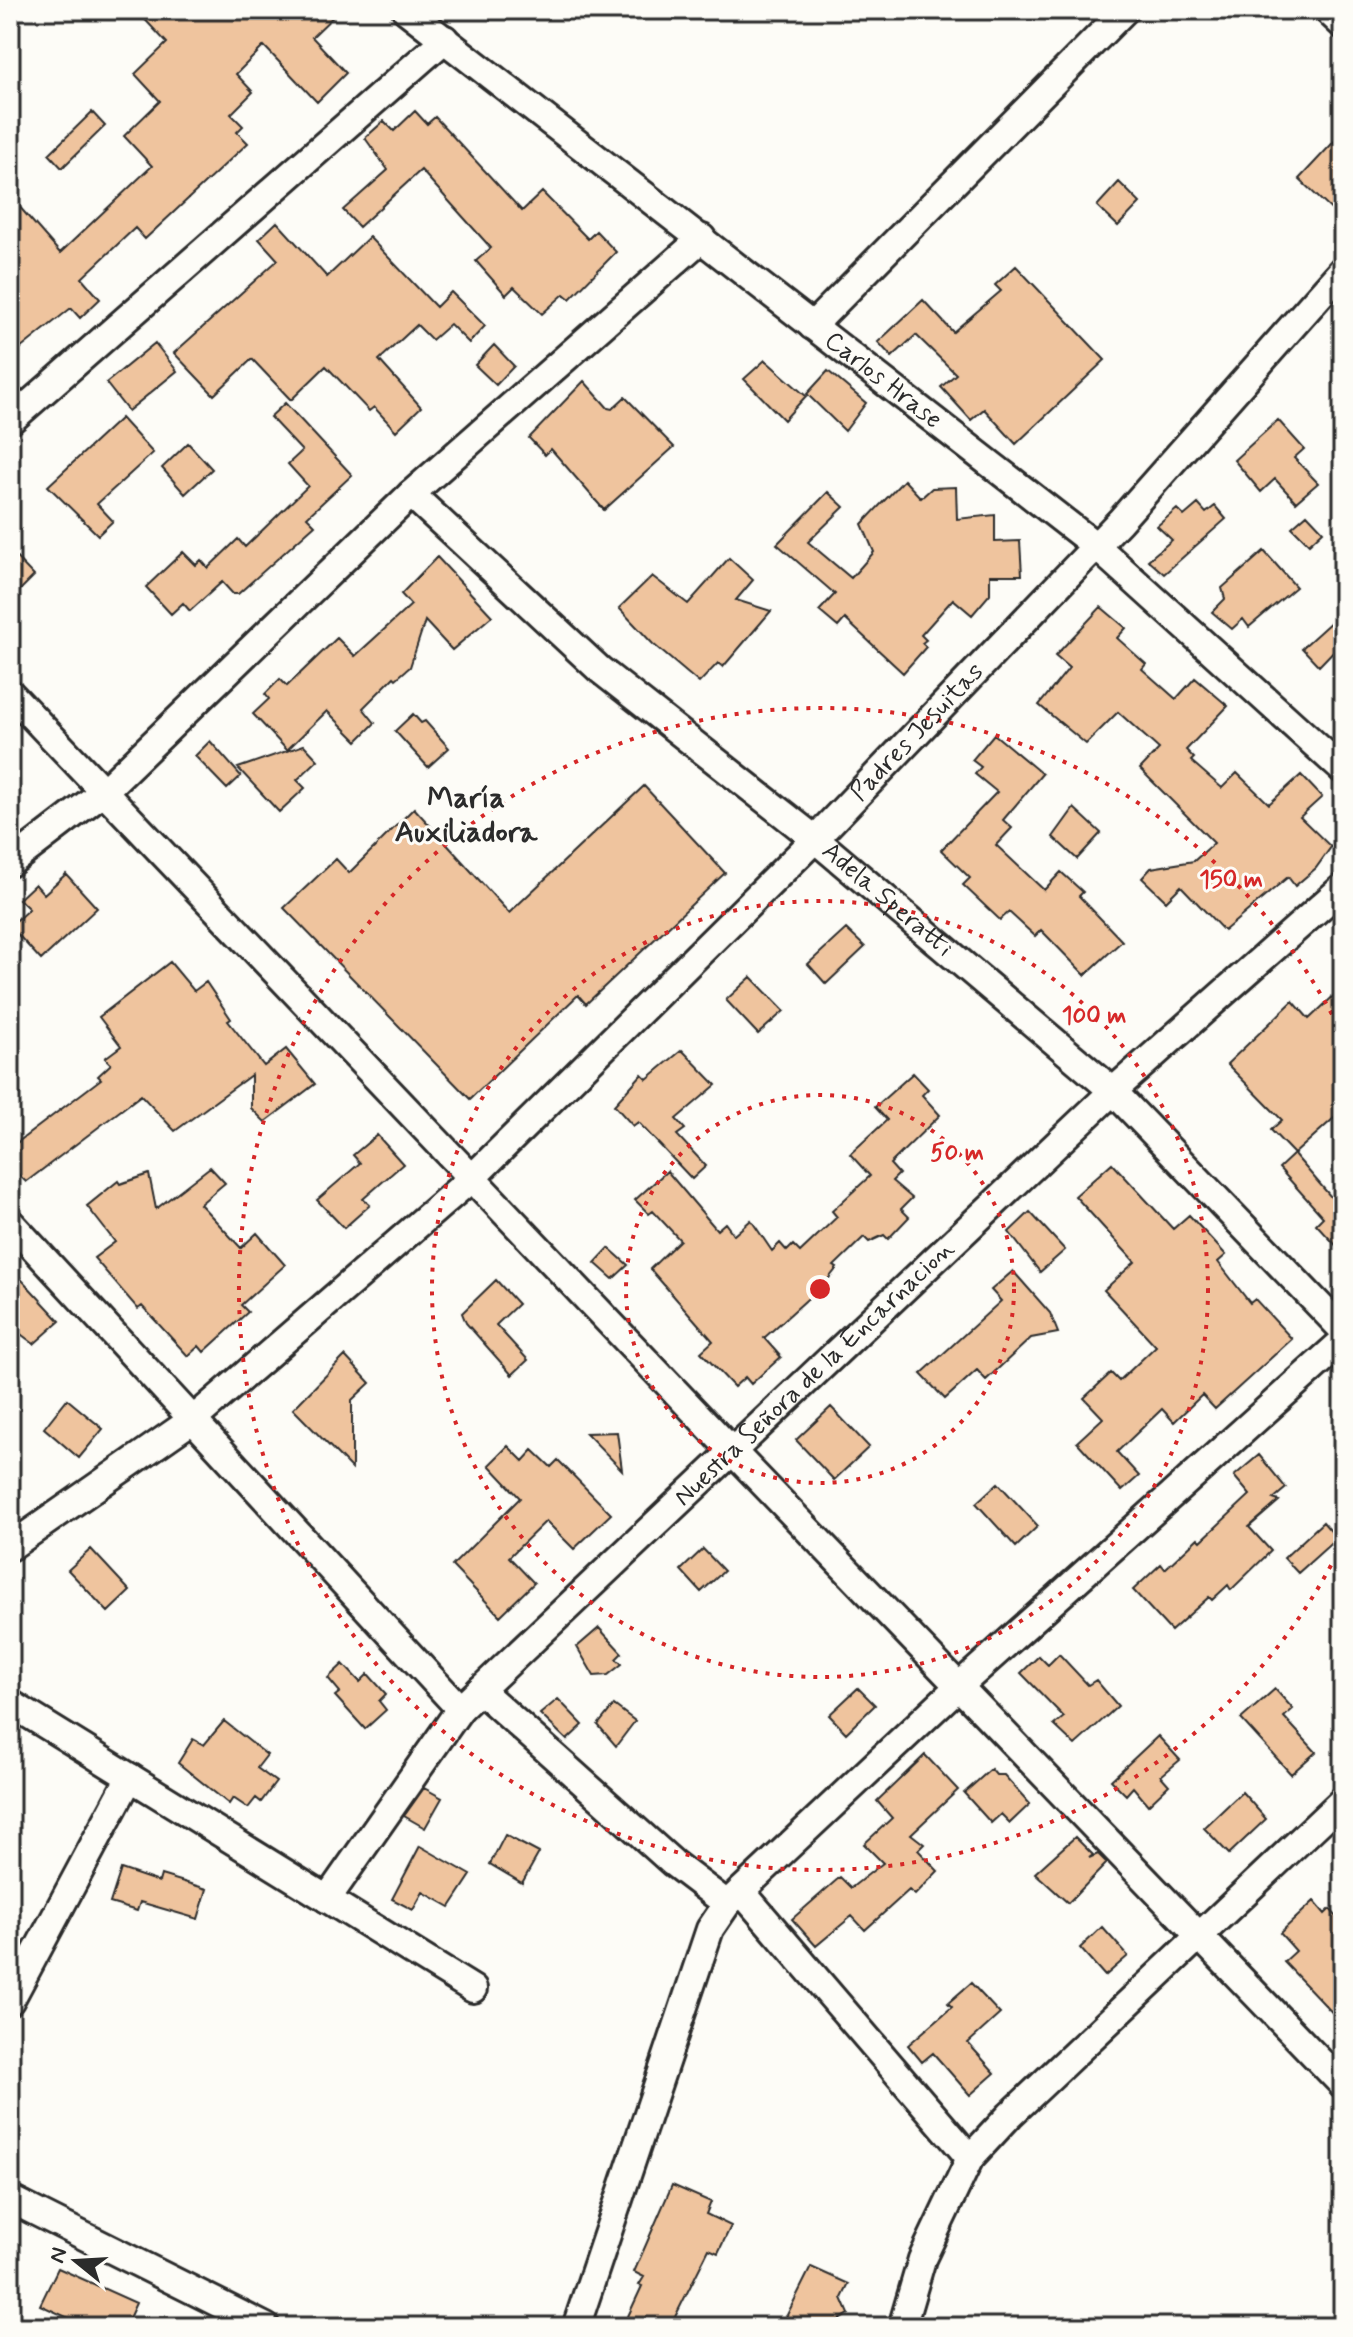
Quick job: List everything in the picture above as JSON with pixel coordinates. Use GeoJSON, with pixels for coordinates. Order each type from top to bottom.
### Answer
{"type":"FeatureCollection","features":[{"type":"Feature","properties":{"kind":"street","name":"Carlos Hrase"},"geometry":{"type":"LineString","coordinates":[[406,10],[1096,546],[1343,770]]}},
{"type":"Feature","properties":{"kind":"street"},"geometry":{"type":"LineString","coordinates":[[812,326],[1125,10]]}},
{"type":"Feature","properties":{"kind":"street"},"geometry":{"type":"LineString","coordinates":[[1327,10],[1343,25]]}},
{"type":"Feature","properties":{"kind":"street"},"geometry":{"type":"LineString","coordinates":[[10,421],[445,39]]}},
{"type":"Feature","properties":{"kind":"street"},"geometry":{"type":"LineString","coordinates":[[10,863],[104,791],[411,494],[702,238]]}},
{"type":"Feature","properties":{"kind":"street","name":"Padres Jesuitas"},"geometry":{"type":"LineString","coordinates":[[10,1547],[195,1418],[473,1177],[815,839],[1096,546],[1343,269]]}},
{"type":"Feature","properties":{"kind":"street","name":"Adela Speratti"},"geometry":{"type":"LineString","coordinates":[[411,494],[599,669],[815,839],[1113,1091],[1343,1330]]}},
{"type":"Feature","properties":{"kind":"street"},"geometry":{"type":"LineString","coordinates":[[10,693],[732,1451],[1343,2085]]}},
{"type":"Feature","properties":{"kind":"street","name":"Nuestra Señora de la Encarnacion"},"geometry":{"type":"LineString","coordinates":[[327,1899],[460,1709],[1113,1091],[1343,887]]}},
{"type":"Feature","properties":{"kind":"street"},"geometry":{"type":"LineString","coordinates":[[10,1222],[195,1418],[460,1709]]}},
{"type":"Feature","properties":{"kind":"street"},"geometry":{"type":"LineString","coordinates":[[576,2327],[710,1929],[734,1897],[959,1686],[1343,1341]]}},
{"type":"Feature","properties":{"kind":"street"},"geometry":{"type":"LineString","coordinates":[[480,1690],[673,1863],[734,1897],[970,2158]]}},
{"type":"Feature","properties":{"kind":"street"},"geometry":{"type":"LineString","coordinates":[[10,1703],[473,1989]]}},
{"type":"Feature","properties":{"kind":"street"},"geometry":{"type":"LineString","coordinates":[[10,2001],[130,1777]]}},
{"type":"Feature","properties":{"kind":"street"},"geometry":{"type":"LineString","coordinates":[[902,2327],[922,2259],[970,2158],[1010,2115],[1343,1800]]}},
{"type":"Feature","properties":{"kind":"street"},"geometry":{"type":"LineString","coordinates":[[10,2199],[266,2327]]}},
{"type":"Feature","properties":{"kind":"building"},"geometry":{"type":"Polygon","coordinates":[[[136,10],[340,10],[312,37],[346,73],[317,102],[264,46],[236,74],[253,92],[231,114],[243,126],[237,132],[248,143],[145,239],[135,228],[82,278],[100,299],[80,318],[71,308],[10,357],[10,196],[60,253],[152,166],[124,136],[160,101],[135,74],[167,43],[136,10]]]}},
{"type":"Feature","properties":{"kind":"building"},"geometry":{"type":"Polygon","coordinates":[[[415,111],[427,124],[435,117],[522,211],[542,192],[588,239],[596,231],[616,252],[570,299],[564,294],[542,314],[514,287],[506,295],[476,261],[491,248],[421,170],[359,227],[343,210],[388,170],[365,138],[384,121],[394,131],[415,111]]]}},
{"type":"Feature","properties":{"kind":"building"},"geometry":{"type":"Polygon","coordinates":[[[92,112],[105,126],[62,168],[49,154],[92,112]]]}},
{"type":"Feature","properties":{"kind":"building"},"geometry":{"type":"Polygon","coordinates":[[[1343,132],[1343,221],[1299,179],[1343,132]]]}},
{"type":"Feature","properties":{"kind":"building"},"geometry":{"type":"Polygon","coordinates":[[[1119,182],[1140,203],[1118,226],[1097,206],[1119,182]]]}},
{"type":"Feature","properties":{"kind":"building"},"geometry":{"type":"Polygon","coordinates":[[[277,222],[327,277],[369,237],[436,307],[451,292],[485,326],[469,343],[450,324],[432,340],[417,325],[379,360],[421,407],[396,431],[374,407],[369,411],[326,366],[291,400],[252,359],[214,395],[174,353],[278,260],[259,239],[277,222]]]}},
{"type":"Feature","properties":{"kind":"building"},"geometry":{"type":"Polygon","coordinates":[[[1016,266],[1105,360],[1016,444],[984,409],[971,420],[941,387],[956,374],[916,335],[892,357],[878,342],[923,300],[953,332],[1001,291],[995,285],[1016,266]]]}},
{"type":"Feature","properties":{"kind":"building"},"geometry":{"type":"Polygon","coordinates":[[[155,343],[177,371],[128,411],[106,383],[155,343]]]}},
{"type":"Feature","properties":{"kind":"building"},"geometry":{"type":"Polygon","coordinates":[[[494,345],[514,366],[496,385],[475,365],[494,345]]]}},
{"type":"Feature","properties":{"kind":"building"},"geometry":{"type":"Polygon","coordinates":[[[765,360],[806,396],[784,420],[744,379],[765,360]]]}},
{"type":"Feature","properties":{"kind":"building"},"geometry":{"type":"Polygon","coordinates":[[[828,371],[866,403],[845,431],[807,394],[828,371]]]}},
{"type":"Feature","properties":{"kind":"building"},"geometry":{"type":"Polygon","coordinates":[[[584,381],[608,408],[612,409],[625,397],[674,447],[604,510],[551,449],[545,455],[529,438],[584,381]]]}},
{"type":"Feature","properties":{"kind":"building"},"geometry":{"type":"Polygon","coordinates":[[[285,403],[352,475],[307,517],[315,525],[238,594],[233,594],[222,582],[190,611],[183,603],[171,614],[146,587],[183,552],[196,565],[201,560],[208,568],[238,539],[245,547],[308,486],[288,464],[302,451],[270,417],[285,403]]]}},
{"type":"Feature","properties":{"kind":"building"},"geometry":{"type":"Polygon","coordinates":[[[121,418],[153,453],[97,504],[113,521],[98,535],[48,486],[121,418]]]}},
{"type":"Feature","properties":{"kind":"building"},"geometry":{"type":"Polygon","coordinates":[[[1278,420],[1304,449],[1294,458],[1318,483],[1296,502],[1275,479],[1261,492],[1234,460],[1278,420]]]}},
{"type":"Feature","properties":{"kind":"building"},"geometry":{"type":"Polygon","coordinates":[[[188,443],[212,469],[185,494],[162,468],[188,443]]]}},
{"type":"Feature","properties":{"kind":"building"},"geometry":{"type":"Polygon","coordinates":[[[904,480],[921,498],[932,488],[956,487],[957,519],[995,515],[995,542],[1020,541],[1022,575],[990,575],[990,594],[972,615],[953,599],[921,635],[926,640],[922,643],[926,647],[903,673],[845,619],[838,627],[819,611],[835,594],[777,544],[828,492],[844,507],[808,542],[851,578],[874,552],[862,524],[904,480]]]}},
{"type":"Feature","properties":{"kind":"building"},"geometry":{"type":"Polygon","coordinates":[[[1198,504],[1206,513],[1215,506],[1226,519],[1164,574],[1148,560],[1172,540],[1157,526],[1177,509],[1184,516],[1198,504]]]}},
{"type":"Feature","properties":{"kind":"building"},"geometry":{"type":"Polygon","coordinates":[[[1307,514],[1323,531],[1309,544],[1292,527],[1307,514]]]}},
{"type":"Feature","properties":{"kind":"building"},"geometry":{"type":"Polygon","coordinates":[[[10,551],[34,576],[10,600],[10,551]]]}},
{"type":"Feature","properties":{"kind":"building"},"geometry":{"type":"Polygon","coordinates":[[[1264,551],[1296,587],[1249,627],[1243,619],[1232,629],[1212,612],[1225,599],[1222,588],[1264,551]]]}},
{"type":"Feature","properties":{"kind":"building"},"geometry":{"type":"Polygon","coordinates":[[[437,557],[492,616],[452,650],[425,621],[410,667],[396,679],[394,677],[363,708],[375,723],[357,741],[327,711],[287,750],[253,714],[269,699],[265,694],[280,679],[287,686],[337,638],[355,656],[411,605],[401,594],[437,557]]]}},
{"type":"Feature","properties":{"kind":"building"},"geometry":{"type":"Polygon","coordinates":[[[729,558],[753,580],[736,600],[771,611],[723,667],[718,663],[699,683],[653,644],[619,608],[652,576],[688,604],[729,558]]]}},
{"type":"Feature","properties":{"kind":"building"},"geometry":{"type":"Polygon","coordinates":[[[1101,607],[1126,628],[1117,638],[1146,664],[1142,669],[1176,699],[1195,678],[1228,706],[1186,750],[1194,758],[1191,761],[1222,788],[1237,773],[1269,804],[1301,775],[1322,797],[1300,817],[1331,847],[1316,868],[1295,886],[1288,877],[1224,931],[1181,886],[1166,901],[1142,878],[1151,868],[1194,861],[1214,843],[1140,769],[1159,749],[1118,712],[1086,744],[1039,705],[1069,668],[1055,656],[1101,607]]]}},
{"type":"Feature","properties":{"kind":"building"},"geometry":{"type":"Polygon","coordinates":[[[1343,611],[1343,641],[1319,666],[1302,648],[1343,611]]]}},
{"type":"Feature","properties":{"kind":"building"},"geometry":{"type":"Polygon","coordinates":[[[413,714],[421,723],[425,721],[449,748],[428,767],[395,731],[413,714]]]}},
{"type":"Feature","properties":{"kind":"building"},"geometry":{"type":"Polygon","coordinates":[[[994,734],[1042,774],[1003,820],[1012,828],[996,845],[1044,890],[1061,872],[1083,892],[1079,896],[1122,941],[1085,975],[1041,930],[1035,936],[1009,912],[1000,920],[963,885],[970,878],[941,850],[997,792],[975,774],[981,767],[972,760],[994,734]]]}},
{"type":"Feature","properties":{"kind":"building"},"geometry":{"type":"Polygon","coordinates":[[[210,741],[241,776],[227,789],[195,756],[210,741]]]}},
{"type":"Feature","properties":{"kind":"building"},"geometry":{"type":"Polygon","coordinates":[[[304,745],[318,760],[297,780],[305,788],[279,812],[238,768],[304,745]]]}},
{"type":"Feature","properties":{"kind":"building"},"geometry":{"type":"Polygon","coordinates":[[[644,786],[725,873],[586,1004],[578,995],[470,1099],[284,908],[336,859],[349,873],[414,808],[509,913],[644,786]]]}},
{"type":"Feature","properties":{"kind":"building"},"geometry":{"type":"Polygon","coordinates":[[[1074,808],[1101,833],[1077,859],[1053,837],[1074,808]]]}},
{"type":"Feature","properties":{"kind":"building"},"geometry":{"type":"Polygon","coordinates":[[[66,874],[97,908],[41,960],[10,926],[29,909],[19,899],[35,884],[44,894],[66,874]]]}},
{"type":"Feature","properties":{"kind":"building"},"geometry":{"type":"Polygon","coordinates":[[[846,929],[865,947],[826,984],[808,964],[846,929]]]}},
{"type":"Feature","properties":{"kind":"building"},"geometry":{"type":"Polygon","coordinates":[[[170,962],[194,991],[206,982],[231,1019],[228,1021],[264,1066],[286,1049],[315,1084],[265,1122],[251,1108],[251,1075],[175,1131],[141,1095],[26,1182],[10,1166],[10,1148],[101,1079],[98,1076],[111,1064],[105,1058],[121,1046],[99,1017],[170,962]]]}},
{"type":"Feature","properties":{"kind":"building"},"geometry":{"type":"Polygon","coordinates":[[[751,977],[784,1011],[758,1034],[726,1000],[751,977]]]}},
{"type":"Feature","properties":{"kind":"building"},"geometry":{"type":"Polygon","coordinates":[[[1343,987],[1343,1110],[1294,1154],[1271,1130],[1282,1120],[1227,1064],[1293,1001],[1309,1019],[1343,987]]]}},
{"type":"Feature","properties":{"kind":"building"},"geometry":{"type":"Polygon","coordinates":[[[682,1050],[716,1085],[676,1119],[685,1129],[677,1135],[706,1166],[692,1179],[638,1122],[633,1126],[614,1105],[642,1074],[647,1079],[682,1050]]]}},
{"type":"Feature","properties":{"kind":"building"},"geometry":{"type":"Polygon","coordinates":[[[913,1073],[928,1089],[922,1095],[940,1115],[890,1164],[899,1174],[892,1181],[912,1198],[901,1209],[909,1217],[888,1239],[884,1235],[869,1242],[864,1237],[834,1266],[837,1268],[825,1283],[764,1338],[781,1357],[751,1384],[745,1377],[734,1387],[701,1352],[713,1341],[650,1269],[680,1240],[653,1211],[649,1214],[635,1200],[667,1171],[717,1230],[725,1223],[734,1235],[751,1220],[772,1251],[780,1243],[787,1251],[793,1245],[800,1252],[837,1217],[832,1211],[870,1176],[850,1154],[887,1120],[875,1107],[913,1073]]]}},
{"type":"Feature","properties":{"kind":"building"},"geometry":{"type":"Polygon","coordinates":[[[377,1135],[403,1164],[363,1199],[370,1205],[344,1228],[317,1200],[360,1163],[353,1155],[377,1135]]]}},
{"type":"Feature","properties":{"kind":"building"},"geometry":{"type":"Polygon","coordinates":[[[1294,1154],[1337,1204],[1343,1198],[1343,1253],[1316,1224],[1323,1217],[1279,1168],[1294,1154]]]}},
{"type":"Feature","properties":{"kind":"building"},"geometry":{"type":"Polygon","coordinates":[[[1112,1163],[1173,1229],[1189,1215],[1226,1255],[1218,1262],[1250,1303],[1255,1299],[1292,1339],[1215,1409],[1202,1395],[1174,1422],[1162,1409],[1117,1452],[1139,1476],[1122,1491],[1077,1442],[1103,1418],[1084,1398],[1111,1373],[1119,1381],[1156,1346],[1104,1290],[1135,1262],[1075,1196],[1112,1163]]]}},
{"type":"Feature","properties":{"kind":"building"},"geometry":{"type":"Polygon","coordinates":[[[210,1167],[225,1183],[200,1204],[241,1248],[257,1233],[285,1265],[241,1305],[248,1312],[204,1352],[199,1346],[188,1356],[142,1306],[138,1309],[94,1258],[115,1242],[87,1206],[118,1181],[120,1184],[149,1174],[156,1209],[210,1167]]]}},
{"type":"Feature","properties":{"kind":"building"},"geometry":{"type":"Polygon","coordinates":[[[1030,1212],[1065,1250],[1040,1272],[1009,1232],[1030,1212]]]}},
{"type":"Feature","properties":{"kind":"building"},"geometry":{"type":"Polygon","coordinates":[[[609,1248],[628,1265],[613,1279],[595,1263],[609,1248]]]}},
{"type":"Feature","properties":{"kind":"building"},"geometry":{"type":"Polygon","coordinates":[[[10,1267],[60,1321],[34,1344],[10,1326],[10,1267]]]}},
{"type":"Feature","properties":{"kind":"building"},"geometry":{"type":"Polygon","coordinates":[[[1013,1271],[1050,1313],[1058,1333],[1031,1338],[986,1380],[977,1370],[945,1399],[921,1374],[1001,1301],[991,1290],[1013,1271]]]}},
{"type":"Feature","properties":{"kind":"building"},"geometry":{"type":"Polygon","coordinates":[[[496,1280],[518,1304],[496,1325],[528,1360],[512,1375],[466,1323],[462,1313],[496,1280]]]}},
{"type":"Feature","properties":{"kind":"building"},"geometry":{"type":"Polygon","coordinates":[[[345,1356],[370,1383],[352,1400],[352,1469],[293,1409],[345,1356]]]}},
{"type":"Feature","properties":{"kind":"building"},"geometry":{"type":"Polygon","coordinates":[[[67,1399],[103,1429],[79,1458],[44,1428],[67,1399]]]}},
{"type":"Feature","properties":{"kind":"building"},"geometry":{"type":"Polygon","coordinates":[[[831,1407],[869,1447],[834,1480],[796,1440],[831,1407]]]}},
{"type":"Feature","properties":{"kind":"building"},"geometry":{"type":"Polygon","coordinates":[[[617,1432],[622,1470],[586,1433],[617,1432]]]}},
{"type":"Feature","properties":{"kind":"building"},"geometry":{"type":"Polygon","coordinates":[[[508,1446],[523,1461],[533,1450],[551,1467],[558,1460],[611,1514],[574,1549],[546,1521],[509,1557],[534,1583],[500,1616],[452,1566],[520,1498],[489,1465],[508,1446]]]}},
{"type":"Feature","properties":{"kind":"building"},"geometry":{"type":"Polygon","coordinates":[[[1259,1455],[1286,1488],[1273,1499],[1279,1501],[1249,1527],[1271,1551],[1231,1590],[1228,1585],[1212,1600],[1209,1597],[1171,1631],[1133,1590],[1161,1564],[1165,1569],[1198,1538],[1201,1541],[1250,1495],[1234,1476],[1259,1455]]]}},
{"type":"Feature","properties":{"kind":"building"},"geometry":{"type":"Polygon","coordinates":[[[998,1483],[1038,1526],[1016,1547],[976,1503],[998,1483]]]}},
{"type":"Feature","properties":{"kind":"building"},"geometry":{"type":"Polygon","coordinates":[[[1323,1522],[1337,1538],[1298,1573],[1284,1558],[1323,1522]]]}},
{"type":"Feature","properties":{"kind":"building"},"geometry":{"type":"Polygon","coordinates":[[[91,1549],[130,1591],[108,1612],[68,1570],[91,1549]]]}},
{"type":"Feature","properties":{"kind":"building"},"geometry":{"type":"Polygon","coordinates":[[[703,1549],[724,1571],[701,1592],[681,1570],[703,1549]]]}},
{"type":"Feature","properties":{"kind":"building"},"geometry":{"type":"Polygon","coordinates":[[[599,1628],[622,1653],[616,1659],[622,1664],[608,1675],[594,1676],[577,1647],[599,1628]]]}},
{"type":"Feature","properties":{"kind":"building"},"geometry":{"type":"Polygon","coordinates":[[[1059,1654],[1088,1685],[1096,1680],[1118,1706],[1075,1745],[1054,1725],[1064,1717],[1021,1673],[1039,1656],[1048,1665],[1059,1654]]]}},
{"type":"Feature","properties":{"kind":"building"},"geometry":{"type":"Polygon","coordinates":[[[343,1664],[360,1682],[368,1674],[386,1694],[379,1701],[386,1710],[365,1729],[335,1696],[340,1692],[328,1678],[343,1664]]]}},
{"type":"Feature","properties":{"kind":"building"},"geometry":{"type":"Polygon","coordinates":[[[858,1688],[875,1705],[846,1733],[829,1715],[858,1688]]]}},
{"type":"Feature","properties":{"kind":"building"},"geometry":{"type":"Polygon","coordinates":[[[1275,1689],[1293,1709],[1284,1717],[1316,1752],[1291,1774],[1241,1719],[1275,1689]]]}},
{"type":"Feature","properties":{"kind":"building"},"geometry":{"type":"Polygon","coordinates":[[[558,1699],[583,1725],[567,1740],[540,1714],[558,1699]]]}},
{"type":"Feature","properties":{"kind":"building"},"geometry":{"type":"Polygon","coordinates":[[[614,1705],[635,1721],[616,1746],[598,1725],[614,1705]]]}},
{"type":"Feature","properties":{"kind":"building"},"geometry":{"type":"Polygon","coordinates":[[[224,1721],[267,1755],[257,1768],[276,1782],[261,1802],[256,1798],[248,1808],[233,1798],[229,1804],[178,1763],[193,1739],[204,1745],[224,1721]]]}},
{"type":"Feature","properties":{"kind":"building"},"geometry":{"type":"Polygon","coordinates":[[[1158,1736],[1180,1760],[1161,1776],[1169,1785],[1148,1805],[1133,1787],[1126,1795],[1111,1780],[1158,1736]]]}},
{"type":"Feature","properties":{"kind":"building"},"geometry":{"type":"Polygon","coordinates":[[[925,1755],[958,1790],[911,1834],[924,1844],[918,1850],[938,1871],[915,1895],[909,1890],[865,1930],[852,1916],[816,1946],[792,1919],[840,1877],[851,1888],[883,1863],[864,1844],[892,1818],[877,1801],[925,1755]]]}},
{"type":"Feature","properties":{"kind":"building"},"geometry":{"type":"Polygon","coordinates":[[[991,1769],[996,1775],[1004,1775],[1030,1804],[1010,1823],[1001,1814],[991,1823],[964,1793],[991,1769]]]}},
{"type":"Feature","properties":{"kind":"building"},"geometry":{"type":"Polygon","coordinates":[[[424,1788],[442,1798],[425,1828],[404,1816],[424,1788]]]}},
{"type":"Feature","properties":{"kind":"building"},"geometry":{"type":"Polygon","coordinates":[[[1242,1792],[1266,1819],[1229,1854],[1204,1828],[1242,1792]]]}},
{"type":"Feature","properties":{"kind":"building"},"geometry":{"type":"Polygon","coordinates":[[[505,1835],[539,1853],[522,1883],[490,1864],[505,1835]]]}},
{"type":"Feature","properties":{"kind":"building"},"geometry":{"type":"Polygon","coordinates":[[[1075,1837],[1093,1855],[1089,1858],[1098,1854],[1107,1863],[1068,1903],[1035,1873],[1075,1837]]]}},
{"type":"Feature","properties":{"kind":"building"},"geometry":{"type":"Polygon","coordinates":[[[420,1846],[471,1875],[450,1907],[423,1892],[413,1910],[392,1899],[420,1846]]]}},
{"type":"Feature","properties":{"kind":"building"},"geometry":{"type":"Polygon","coordinates":[[[121,1869],[159,1882],[161,1875],[207,1889],[198,1919],[140,1902],[137,1911],[110,1903],[121,1869]]]}},
{"type":"Feature","properties":{"kind":"building"},"geometry":{"type":"Polygon","coordinates":[[[1314,1901],[1325,1914],[1330,1909],[1343,1924],[1343,2024],[1284,1962],[1296,1951],[1280,1933],[1314,1901]]]}},
{"type":"Feature","properties":{"kind":"building"},"geometry":{"type":"Polygon","coordinates":[[[1102,1927],[1128,1956],[1105,1976],[1080,1948],[1102,1927]]]}},
{"type":"Feature","properties":{"kind":"building"},"geometry":{"type":"Polygon","coordinates":[[[971,1983],[1000,2014],[968,2043],[995,2073],[970,2095],[933,2053],[922,2062],[908,2045],[952,2007],[948,2003],[971,1983]]]}},
{"type":"Feature","properties":{"kind":"building"},"geometry":{"type":"Polygon","coordinates":[[[672,2185],[711,2202],[706,2214],[731,2226],[718,2253],[709,2249],[670,2327],[623,2327],[644,2277],[634,2272],[672,2185]]]}},
{"type":"Feature","properties":{"kind":"building"},"geometry":{"type":"Polygon","coordinates":[[[811,2267],[849,2284],[842,2298],[849,2314],[827,2327],[781,2327],[811,2267]]]}},
{"type":"Feature","properties":{"kind":"building"},"geometry":{"type":"Polygon","coordinates":[[[58,2268],[136,2303],[125,2327],[88,2327],[40,2305],[58,2268]]]}},
{"type":"Feature","properties":{"kind":"district","name":"María Auxiliadora"},"geometry":{"type":"Point","coordinates":[466,815]}}]}
